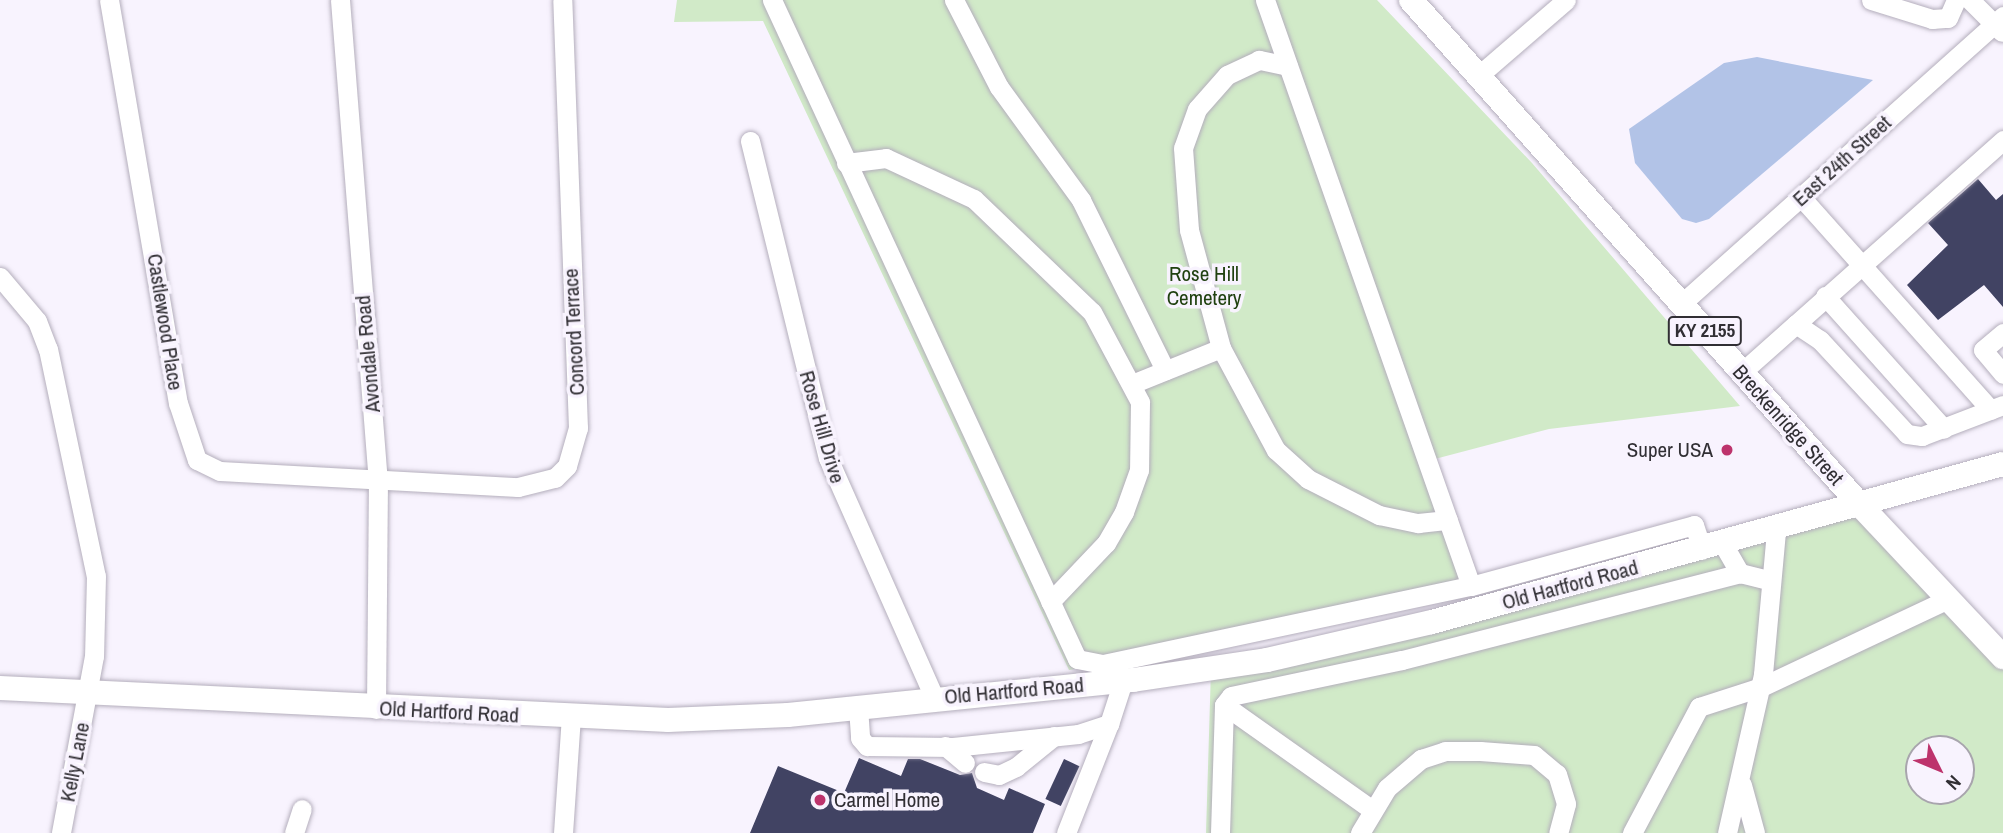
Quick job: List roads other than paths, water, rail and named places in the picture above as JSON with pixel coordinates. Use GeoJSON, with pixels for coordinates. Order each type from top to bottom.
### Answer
{"type":"FeatureCollection","features":[{"type":"Feature","properties":{"kind":"main road","name":"Breckenridge Street"},"geometry":{"type":"LineString","coordinates":[[1411,0],[1861,507],[2003,657]]}},
{"type":"Feature","properties":{"kind":"main road","name":"Old Hartford Road"},"geometry":{"type":"LineString","coordinates":[[0,688],[376,709],[571,717],[716,719],[1123,681],[1338,645],[1861,507],[2003,464]]}},
{"type":"Feature","properties":{"kind":"street","name":"Castlewood Place"},"geometry":{"type":"LineString","coordinates":[[109,0],[189,451],[220,471],[378,479]]}},
{"type":"Feature","properties":{"kind":"street","name":"Avondale Road"},"geometry":{"type":"LineString","coordinates":[[340,0],[378,479],[376,709]]}},
{"type":"Feature","properties":{"kind":"street","name":"Concord Terrace"},"geometry":{"type":"LineString","coordinates":[[378,479],[538,485],[567,466],[575,449],[578,404],[562,0]]}},
{"type":"Feature","properties":{"kind":"street"},"geometry":{"type":"LineString","coordinates":[[772,0],[1077,659],[1103,664],[1471,586],[1693,525],[1740,573],[1771,581]]}},
{"type":"Feature","properties":{"kind":"street"},"geometry":{"type":"LineString","coordinates":[[954,0],[999,87],[1081,200],[1165,370]]}},
{"type":"Feature","properties":{"kind":"street"},"geometry":{"type":"LineString","coordinates":[[1265,0],[1471,586]]}},
{"type":"Feature","properties":{"kind":"street"},"geometry":{"type":"LineString","coordinates":[[1478,76],[1566,0]]}},
{"type":"Feature","properties":{"kind":"street"},"geometry":{"type":"LineString","coordinates":[[1871,0],[1932,19],[1948,18],[1955,0]]}},
{"type":"Feature","properties":{"kind":"street"},"geometry":{"type":"LineString","coordinates":[[1970,0],[2000,25]]}},
{"type":"Feature","properties":{"kind":"street","name":"East 24th Street"},"geometry":{"type":"LineString","coordinates":[[1681,304],[2000,25]]}},
{"type":"Feature","properties":{"kind":"street"},"geometry":{"type":"LineString","coordinates":[[1288,66],[1259,60],[1227,75],[1197,109],[1183,148],[1189,230],[1221,348],[1276,450],[1308,480],[1378,515],[1418,523],[1448,520]]}},
{"type":"Feature","properties":{"kind":"street"},"geometry":{"type":"LineString","coordinates":[[1742,372],[2003,140]]}},
{"type":"Feature","properties":{"kind":"street","name":"Rose Hill Drive"},"geometry":{"type":"LineString","coordinates":[[750,141],[828,458],[935,699]]}},
{"type":"Feature","properties":{"kind":"street"},"geometry":{"type":"LineString","coordinates":[[846,163],[886,158],[940,178],[974,199],[1092,313],[1132,384],[1143,430],[1139,470],[1124,512],[1106,543],[1050,602]]}},
{"type":"Feature","properties":{"kind":"street"},"geometry":{"type":"LineString","coordinates":[[1796,324],[1820,340],[1907,434],[1922,436],[1997,407],[1801,197]]}},
{"type":"Feature","properties":{"kind":"street","name":"Kelly Lane"},"geometry":{"type":"LineString","coordinates":[[0,277],[37,320],[62,402],[96,576],[89,691],[61,833]]}},
{"type":"Feature","properties":{"kind":"street"},"geometry":{"type":"LineString","coordinates":[[1825,296],[1944,429]]}},
{"type":"Feature","properties":{"kind":"street"},"geometry":{"type":"LineString","coordinates":[[2003,333],[1983,351],[2003,374]]}},
{"type":"Feature","properties":{"kind":"street"},"geometry":{"type":"LineString","coordinates":[[1132,384],[1221,348]]}},
{"type":"Feature","properties":{"kind":"street"},"geometry":{"type":"LineString","coordinates":[[1741,781],[1753,827],[1729,830],[1761,687],[1776,530]]}},
{"type":"Feature","properties":{"kind":"street"},"geometry":{"type":"LineString","coordinates":[[1220,833],[1224,705],[1237,693],[1402,660],[1740,573]]}},
{"type":"Feature","properties":{"kind":"street"},"geometry":{"type":"LineString","coordinates":[[1632,833],[1691,712],[1761,687],[1948,599]]}},
{"type":"Feature","properties":{"kind":"street"},"geometry":{"type":"LineString","coordinates":[[1066,833],[1123,681]]}},
{"type":"Feature","properties":{"kind":"street"},"geometry":{"type":"LineString","coordinates":[[1224,705],[1371,809]]}},
{"type":"Feature","properties":{"kind":"street"},"geometry":{"type":"LineString","coordinates":[[858,707],[860,738],[867,746],[945,747],[1054,736],[1109,724]]}},
{"type":"Feature","properties":{"kind":"street"},"geometry":{"type":"LineString","coordinates":[[564,833],[571,717]]}},
{"type":"Feature","properties":{"kind":"street"},"geometry":{"type":"LineString","coordinates":[[984,772],[999,775],[1016,767],[1054,736]]}},
{"type":"Feature","properties":{"kind":"street"},"geometry":{"type":"LineString","coordinates":[[945,747],[965,763]]}},
{"type":"Feature","properties":{"kind":"street"},"geometry":{"type":"LineString","coordinates":[[1360,833],[1371,809],[1399,775],[1445,751],[1534,755],[1557,774],[1565,789],[1558,833]]}},
{"type":"Feature","properties":{"kind":"street"},"geometry":{"type":"LineString","coordinates":[[294,833],[302,808]]}},
{"type":"Feature","properties":{"kind":"water"},"geometry":{"type":"Polygon","coordinates":[[[1757,57],[1873,80],[1709,219],[1696,223],[1682,219],[1635,163],[1629,129],[1724,63],[1757,57]]]}},
{"type":"Feature","properties":{"kind":"place","name":"Super USA"},"geometry":{"type":"Point","coordinates":[1727,450]}},
{"type":"Feature","properties":{"kind":"place","name":"Carmel Home"},"geometry":{"type":"Point","coordinates":[820,800]}},
{"type":"Feature","properties":{"kind":"park label","name":"Rose Hill Cemetery"},"geometry":{"type":"Point","coordinates":[1204,286]}}]}
